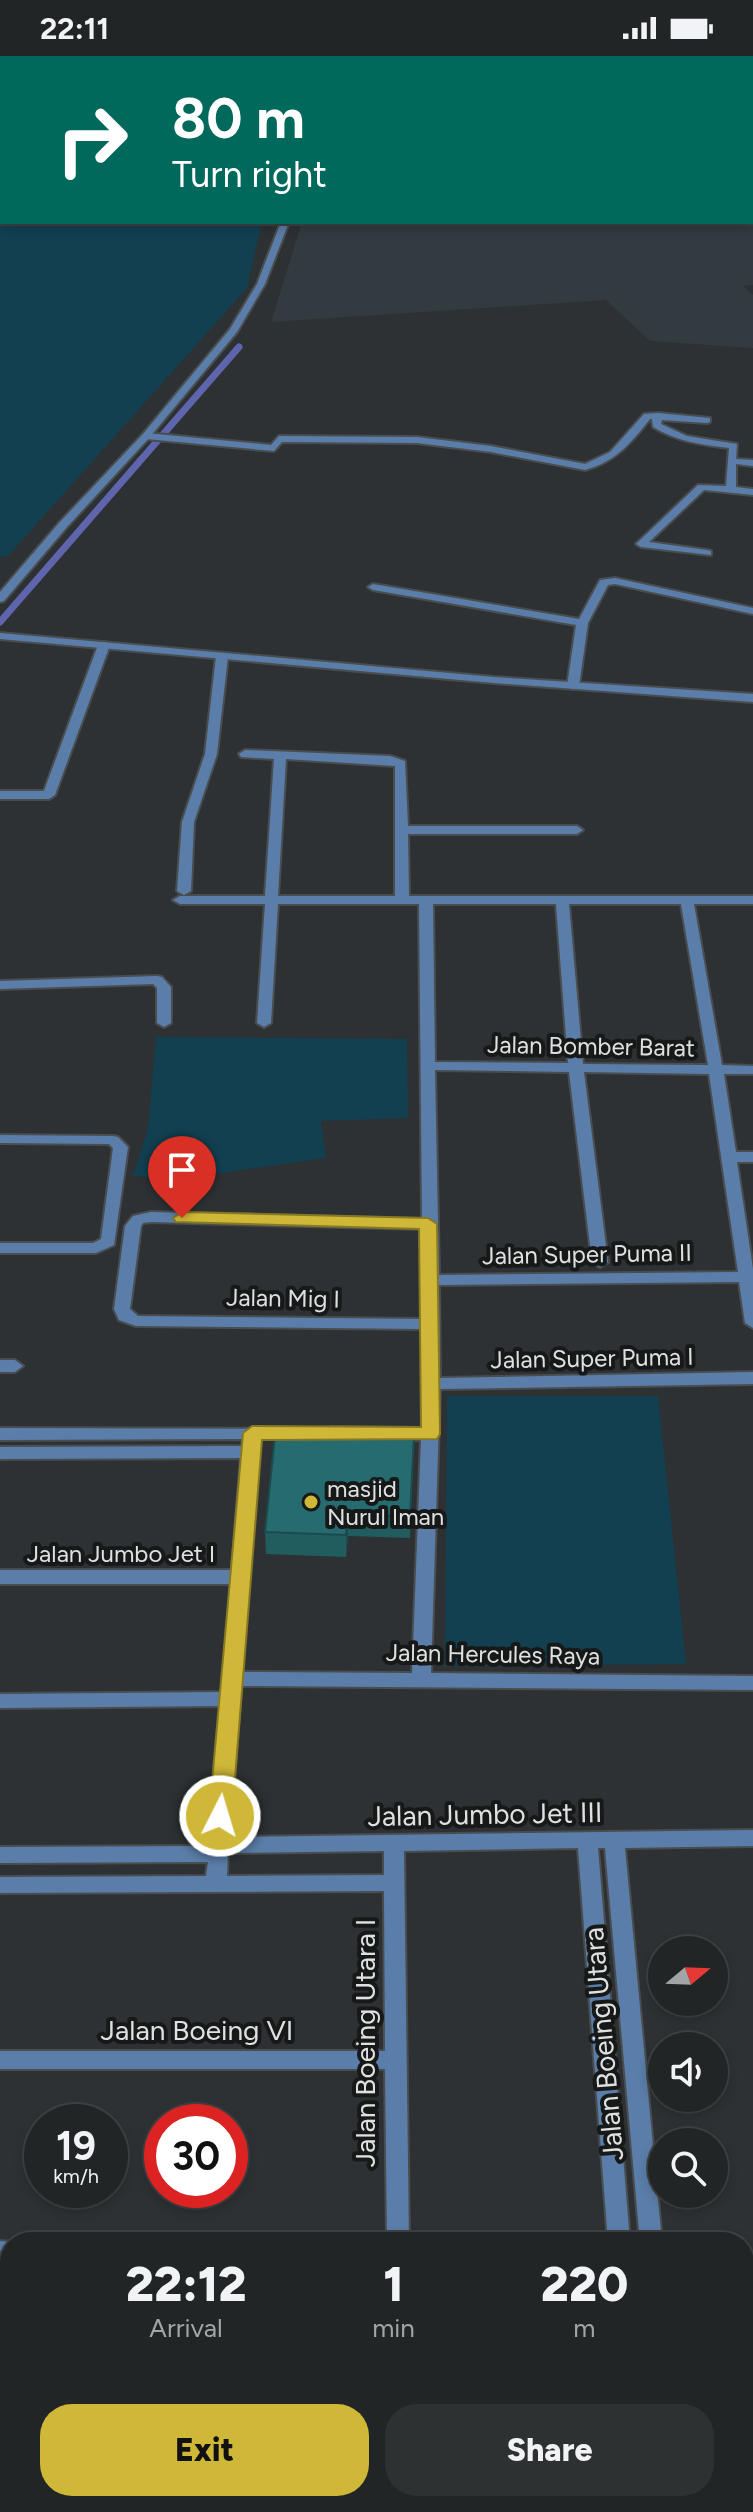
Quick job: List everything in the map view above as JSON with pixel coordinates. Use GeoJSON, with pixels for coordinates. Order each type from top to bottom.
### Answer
{"type":"FeatureCollection","features":[{"type":"Feature","properties":{"kind":"street"},"geometry":{"type":"LineString","coordinates":[[0,599],[149,436],[234,330],[252,304],[284,224]]}},
{"type":"Feature","properties":{"kind":"street"},"geometry":{"type":"LineString","coordinates":[[149,436],[274,448],[279,439],[417,440],[491,449],[585,467],[600,464],[621,449],[647,416],[707,420]]}},
{"type":"Feature","properties":{"kind":"street"},"geometry":{"type":"LineString","coordinates":[[658,416],[656,425],[668,434],[734,446],[731,490]]}},
{"type":"Feature","properties":{"kind":"street"},"geometry":{"type":"LineString","coordinates":[[731,461],[753,463]]}},
{"type":"Feature","properties":{"kind":"street"},"geometry":{"type":"LineString","coordinates":[[707,553],[641,544],[702,487],[753,492]]}},
{"type":"Feature","properties":{"kind":"street"},"geometry":{"type":"LineString","coordinates":[[573,686],[582,623],[602,584],[615,581],[753,611]]}},
{"type":"Feature","properties":{"kind":"street"},"geometry":{"type":"LineString","coordinates":[[373,587],[582,623]]}},
{"type":"Feature","properties":{"kind":"street"},"geometry":{"type":"LineString","coordinates":[[3,636],[573,686],[753,698]]}},
{"type":"Feature","properties":{"kind":"street"},"geometry":{"type":"LineString","coordinates":[[0,795],[49,795],[104,645]]}},
{"type":"Feature","properties":{"kind":"street"},"geometry":{"type":"LineString","coordinates":[[222,656],[211,754],[188,822],[182,895],[426,901],[753,900]]}},
{"type":"Feature","properties":{"kind":"street"},"geometry":{"type":"LineString","coordinates":[[245,754],[280,758],[390,760],[401,764],[402,900]]}},
{"type":"Feature","properties":{"kind":"street"},"geometry":{"type":"LineString","coordinates":[[264,1023],[280,758]]}},
{"type":"Feature","properties":{"kind":"street"},"geometry":{"type":"LineString","coordinates":[[403,830],[577,830]]}},
{"type":"Feature","properties":{"kind":"street"},"geometry":{"type":"LineString","coordinates":[[421,1679],[432,1384],[426,901]]}},
{"type":"Feature","properties":{"kind":"street"},"geometry":{"type":"LineString","coordinates":[[562,901],[576,1069],[600,1262]]}},
{"type":"Feature","properties":{"kind":"street"},"geometry":{"type":"LineString","coordinates":[[687,901],[746,1247],[745,1277],[753,1323]]}},
{"type":"Feature","properties":{"kind":"street"},"geometry":{"type":"LineString","coordinates":[[0,985],[157,980],[164,987],[164,1023]]}},
{"type":"Feature","properties":{"kind":"street","name":"Jalan Bomber Barat"},"geometry":{"type":"LineString","coordinates":[[429,1066],[753,1070]]}},
{"type":"Feature","properties":{"kind":"street"},"geometry":{"type":"LineString","coordinates":[[0,1139],[113,1140],[121,1147],[108,1242],[96,1248],[0,1248]]}},
{"type":"Feature","properties":{"kind":"street"},"geometry":{"type":"LineString","coordinates":[[729,1157],[753,1157]]}},
{"type":"Feature","properties":{"kind":"street","name":"Jalan Mig I"},"geometry":{"type":"LineString","coordinates":[[428,1224],[138,1219],[133,1226],[122,1309],[125,1316],[136,1321],[429,1324]]}},
{"type":"Feature","properties":{"kind":"street","name":"Jalan Super Puma II"},"geometry":{"type":"LineString","coordinates":[[429,1280],[745,1277]]}},
{"type":"Feature","properties":{"kind":"street","name":"Jalan Super Puma I"},"geometry":{"type":"LineString","coordinates":[[432,1384],[753,1378]]}},
{"type":"Feature","properties":{"kind":"street"},"geometry":{"type":"LineString","coordinates":[[0,1434],[252,1442]]}},
{"type":"Feature","properties":{"kind":"street"},"geometry":{"type":"LineString","coordinates":[[0,1453],[431,1434]]}},
{"type":"Feature","properties":{"kind":"street"},"geometry":{"type":"LineString","coordinates":[[216,1883],[252,1442]]}},
{"type":"Feature","properties":{"kind":"street","name":"Jalan Jumbo Jet I"},"geometry":{"type":"LineString","coordinates":[[0,1577],[242,1577]]}},
{"type":"Feature","properties":{"kind":"street","name":"Jalan Hercules Raya"},"geometry":{"type":"LineString","coordinates":[[0,1701],[421,1679],[753,1683]]}},
{"type":"Feature","properties":{"kind":"street","name":"Jalan Jumbo Jet III"},"geometry":{"type":"LineString","coordinates":[[0,1855],[753,1838]]}},
{"type":"Feature","properties":{"kind":"street","name":"Jalan Boeing Utara"},"geometry":{"type":"LineString","coordinates":[[587,1840],[618,2232]]}},
{"type":"Feature","properties":{"kind":"street","name":"Jalan Boeing Utara"},"geometry":{"type":"LineString","coordinates":[[614,1840],[650,2232]]}},
{"type":"Feature","properties":{"kind":"street","name":"Jalan Boeing Utara I"},"geometry":{"type":"LineString","coordinates":[[394,1844],[398,2232]]}},
{"type":"Feature","properties":{"kind":"street"},"geometry":{"type":"LineString","coordinates":[[0,1885],[394,1883]]}},
{"type":"Feature","properties":{"kind":"street","name":"Jalan Boeing VI"},"geometry":{"type":"LineString","coordinates":[[0,2060],[394,2060]]}},
{"type":"Feature","properties":{"kind":"shaded area"},"geometry":{"type":"Polygon","coordinates":[[[0,224],[262,224],[247,288],[8,556],[0,557],[0,224]]]}},
{"type":"Feature","properties":{"kind":"shaded area"},"geometry":{"type":"Polygon","coordinates":[[[301,224],[753,224],[753,285],[743,286],[753,295],[753,348],[650,341],[606,300],[271,322],[301,224]]]}},
{"type":"Feature","properties":{"kind":"shaded area"},"geometry":{"type":"Polygon","coordinates":[[[156,1037],[407,1039],[408,1118],[321,1121],[326,1158],[178,1179],[133,1176],[148,1129],[156,1037]]]}},
{"type":"Feature","properties":{"kind":"shaded area"},"geometry":{"type":"Polygon","coordinates":[[[447,1396],[658,1396],[686,1664],[445,1666],[447,1396]]]}},
{"type":"Feature","properties":{"kind":"building"},"geometry":{"type":"Polygon","coordinates":[[[276,1426],[354,1430],[354,1434],[414,1435],[410,1516],[348,1515],[346,1535],[265,1532],[276,1426]]]}},
{"type":"Feature","properties":{"kind":"waterway"},"geometry":{"type":"LineString","coordinates":[[0,622],[239,347]]}},
{"type":"Feature","properties":{"kind":"place","name":"masjid Nurul Iman"},"geometry":{"type":"Point","coordinates":[311,1502]}},
{"type":"Feature","properties":{"kind":"route"},"geometry":{"type":"LineString","coordinates":[[182,1218],[428,1224],[431,1434],[252,1433],[220,1816]]}}]}
